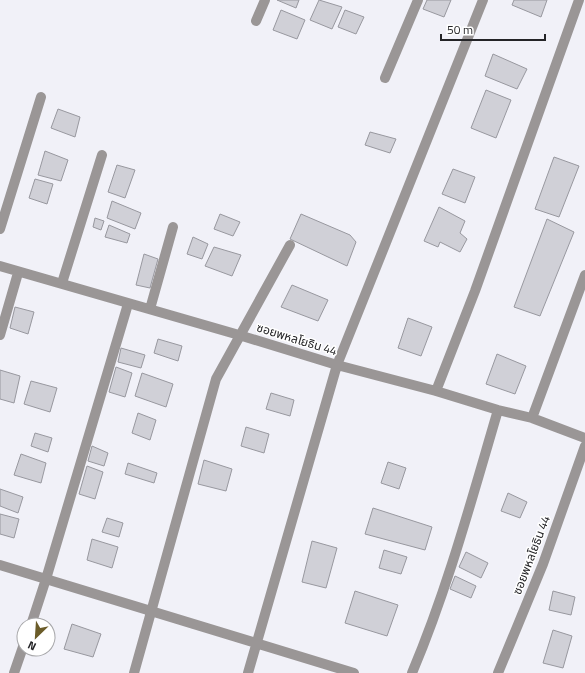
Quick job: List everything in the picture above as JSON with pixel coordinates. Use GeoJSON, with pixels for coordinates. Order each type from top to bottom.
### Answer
{"type":"FeatureCollection","features":[{"type":"Feature","properties":{"kind":"street"},"geometry":{"type":"LineString","coordinates":[[256,22],[265,0]]}},
{"type":"Feature","properties":{"kind":"street"},"geometry":{"type":"LineString","coordinates":[[386,78],[418,0]]}},
{"type":"Feature","properties":{"kind":"street"},"geometry":{"type":"LineString","coordinates":[[248,673],[337,365],[483,0]]}},
{"type":"Feature","properties":{"kind":"street"},"geometry":{"type":"LineString","coordinates":[[436,391],[477,284],[579,0]]}},
{"type":"Feature","properties":{"kind":"street"},"geometry":{"type":"LineString","coordinates":[[0,229],[41,97]]}},
{"type":"Feature","properties":{"kind":"street"},"geometry":{"type":"LineString","coordinates":[[62,283],[102,155]]}},
{"type":"Feature","properties":{"kind":"street"},"geometry":{"type":"LineString","coordinates":[[150,309],[173,227]]}},
{"type":"Feature","properties":{"kind":"street"},"geometry":{"type":"LineString","coordinates":[[134,673],[216,379],[290,245]]}},
{"type":"Feature","properties":{"kind":"street","name":"ซอยพหลโยธิน 44"},"geometry":{"type":"LineString","coordinates":[[0,266],[18,273],[62,283],[128,304],[150,309],[337,365],[532,418],[585,438]]}},
{"type":"Feature","properties":{"kind":"street"},"geometry":{"type":"LineString","coordinates":[[0,336],[18,273]]}},
{"type":"Feature","properties":{"kind":"street"},"geometry":{"type":"LineString","coordinates":[[532,418],[585,275]]}},
{"type":"Feature","properties":{"kind":"street"},"geometry":{"type":"LineString","coordinates":[[33,617],[46,579],[128,304]]}},
{"type":"Feature","properties":{"kind":"street"},"geometry":{"type":"LineString","coordinates":[[412,673],[424,646],[459,540],[498,410]]}},
{"type":"Feature","properties":{"kind":"street","name":"ซอยพหลโยธิน 44"},"geometry":{"type":"LineString","coordinates":[[498,673],[543,564],[585,446]]}},
{"type":"Feature","properties":{"kind":"street"},"geometry":{"type":"LineString","coordinates":[[0,565],[354,673]]}},
{"type":"Feature","properties":{"kind":"street"},"geometry":{"type":"LineString","coordinates":[[14,673],[20,657]]}},
{"type":"Feature","properties":{"kind":"building"},"geometry":{"type":"Polygon","coordinates":[[[277,0],[299,0],[296,8],[277,0]]]}},
{"type":"Feature","properties":{"kind":"building"},"geometry":{"type":"Polygon","coordinates":[[[319,0],[342,7],[332,29],[310,20],[319,0]]]}},
{"type":"Feature","properties":{"kind":"building"},"geometry":{"type":"Polygon","coordinates":[[[427,0],[451,0],[444,17],[423,9],[427,0]]]}},
{"type":"Feature","properties":{"kind":"building"},"geometry":{"type":"Polygon","coordinates":[[[514,0],[547,0],[541,17],[512,5],[514,0]]]}},
{"type":"Feature","properties":{"kind":"building"},"geometry":{"type":"Polygon","coordinates":[[[281,10],[305,20],[297,39],[273,30],[281,10]]]}},
{"type":"Feature","properties":{"kind":"building"},"geometry":{"type":"Polygon","coordinates":[[[345,10],[364,17],[356,34],[338,27],[345,10]]]}},
{"type":"Feature","properties":{"kind":"building"},"geometry":{"type":"Polygon","coordinates":[[[493,54],[527,69],[517,89],[485,76],[493,54]]]}},
{"type":"Feature","properties":{"kind":"building"},"geometry":{"type":"Polygon","coordinates":[[[486,90],[511,100],[496,138],[471,128],[486,90]]]}},
{"type":"Feature","properties":{"kind":"building"},"geometry":{"type":"Polygon","coordinates":[[[58,109],[80,117],[75,137],[51,128],[58,109]]]}},
{"type":"Feature","properties":{"kind":"building"},"geometry":{"type":"Polygon","coordinates":[[[370,132],[396,139],[390,153],[365,145],[370,132]]]}},
{"type":"Feature","properties":{"kind":"building"},"geometry":{"type":"Polygon","coordinates":[[[45,151],[68,160],[61,181],[38,175],[45,151]]]}},
{"type":"Feature","properties":{"kind":"building"},"geometry":{"type":"Polygon","coordinates":[[[554,157],[579,166],[559,217],[535,209],[554,157]]]}},
{"type":"Feature","properties":{"kind":"building"},"geometry":{"type":"Polygon","coordinates":[[[117,165],[135,170],[125,198],[108,192],[117,165]]]}},
{"type":"Feature","properties":{"kind":"building"},"geometry":{"type":"Polygon","coordinates":[[[453,169],[475,177],[465,203],[442,194],[453,169]]]}},
{"type":"Feature","properties":{"kind":"building"},"geometry":{"type":"Polygon","coordinates":[[[35,179],[53,184],[47,204],[29,198],[35,179]]]}},
{"type":"Feature","properties":{"kind":"building"},"geometry":{"type":"Polygon","coordinates":[[[112,201],[141,213],[135,229],[107,218],[112,201]]]}},
{"type":"Feature","properties":{"kind":"building"},"geometry":{"type":"Polygon","coordinates":[[[439,207],[465,221],[460,233],[467,239],[460,252],[440,242],[438,247],[424,241],[439,207]]]}},
{"type":"Feature","properties":{"kind":"building"},"geometry":{"type":"Polygon","coordinates":[[[220,214],[240,222],[233,236],[214,229],[220,214]]]}},
{"type":"Feature","properties":{"kind":"building"},"geometry":{"type":"Polygon","coordinates":[[[301,214],[350,235],[356,242],[347,266],[290,239],[301,214]]]}},
{"type":"Feature","properties":{"kind":"building"},"geometry":{"type":"Polygon","coordinates":[[[95,218],[104,221],[101,230],[93,227],[95,218]]]}},
{"type":"Feature","properties":{"kind":"building"},"geometry":{"type":"Polygon","coordinates":[[[547,219],[574,232],[540,316],[514,307],[547,219]]]}},
{"type":"Feature","properties":{"kind":"building"},"geometry":{"type":"Polygon","coordinates":[[[109,225],[130,234],[127,243],[105,237],[109,225]]]}},
{"type":"Feature","properties":{"kind":"building"},"geometry":{"type":"Polygon","coordinates":[[[193,237],[208,244],[202,259],[187,254],[193,237]]]}},
{"type":"Feature","properties":{"kind":"building"},"geometry":{"type":"Polygon","coordinates":[[[214,247],[241,255],[232,276],[205,266],[214,247]]]}},
{"type":"Feature","properties":{"kind":"building"},"geometry":{"type":"Polygon","coordinates":[[[144,254],[158,259],[150,288],[136,285],[144,254]]]}},
{"type":"Feature","properties":{"kind":"building"},"geometry":{"type":"Polygon","coordinates":[[[292,285],[328,300],[318,321],[281,307],[292,285]]]}},
{"type":"Feature","properties":{"kind":"building"},"geometry":{"type":"Polygon","coordinates":[[[15,307],[34,312],[28,334],[10,328],[15,307]]]}},
{"type":"Feature","properties":{"kind":"building"},"geometry":{"type":"Polygon","coordinates":[[[408,318],[432,327],[421,356],[398,348],[408,318]]]}},
{"type":"Feature","properties":{"kind":"building"},"geometry":{"type":"Polygon","coordinates":[[[158,339],[182,346],[178,361],[154,353],[158,339]]]}},
{"type":"Feature","properties":{"kind":"building"},"geometry":{"type":"Polygon","coordinates":[[[121,348],[145,355],[141,368],[118,362],[121,348]]]}},
{"type":"Feature","properties":{"kind":"building"},"geometry":{"type":"Polygon","coordinates":[[[497,354],[526,366],[515,394],[486,384],[497,354]]]}},
{"type":"Feature","properties":{"kind":"building"},"geometry":{"type":"Polygon","coordinates":[[[116,367],[132,373],[125,397],[109,392],[116,367]]]}},
{"type":"Feature","properties":{"kind":"building"},"geometry":{"type":"Polygon","coordinates":[[[0,370],[20,376],[14,403],[0,399],[0,370]]]}},
{"type":"Feature","properties":{"kind":"building"},"geometry":{"type":"Polygon","coordinates":[[[142,373],[173,384],[166,407],[135,396],[142,373]]]}},
{"type":"Feature","properties":{"kind":"building"},"geometry":{"type":"Polygon","coordinates":[[[31,381],[57,388],[50,412],[24,404],[31,381]]]}},
{"type":"Feature","properties":{"kind":"building"},"geometry":{"type":"Polygon","coordinates":[[[271,393],[294,400],[290,416],[266,409],[271,393]]]}},
{"type":"Feature","properties":{"kind":"building"},"geometry":{"type":"Polygon","coordinates":[[[138,413],[156,420],[150,440],[132,433],[138,413]]]}},
{"type":"Feature","properties":{"kind":"building"},"geometry":{"type":"Polygon","coordinates":[[[246,427],[269,434],[264,453],[241,446],[246,427]]]}},
{"type":"Feature","properties":{"kind":"building"},"geometry":{"type":"Polygon","coordinates":[[[35,433],[52,438],[48,452],[31,446],[35,433]]]}},
{"type":"Feature","properties":{"kind":"building"},"geometry":{"type":"Polygon","coordinates":[[[92,446],[108,453],[104,466],[88,461],[92,446]]]}},
{"type":"Feature","properties":{"kind":"building"},"geometry":{"type":"Polygon","coordinates":[[[21,454],[46,463],[41,483],[14,475],[21,454]]]}},
{"type":"Feature","properties":{"kind":"building"},"geometry":{"type":"Polygon","coordinates":[[[204,460],[232,469],[226,491],[198,484],[204,460]]]}},
{"type":"Feature","properties":{"kind":"building"},"geometry":{"type":"Polygon","coordinates":[[[388,462],[406,468],[399,489],[381,483],[388,462]]]}},
{"type":"Feature","properties":{"kind":"building"},"geometry":{"type":"Polygon","coordinates":[[[128,463],[157,473],[154,483],[125,474],[128,463]]]}},
{"type":"Feature","properties":{"kind":"building"},"geometry":{"type":"Polygon","coordinates":[[[87,466],[103,472],[95,499],[79,494],[87,466]]]}},
{"type":"Feature","properties":{"kind":"building"},"geometry":{"type":"Polygon","coordinates":[[[0,489],[23,497],[18,513],[0,506],[0,489]]]}},
{"type":"Feature","properties":{"kind":"building"},"geometry":{"type":"Polygon","coordinates":[[[508,493],[527,502],[520,518],[501,511],[508,493]]]}},
{"type":"Feature","properties":{"kind":"building"},"geometry":{"type":"Polygon","coordinates":[[[373,508],[432,527],[425,550],[365,534],[373,508]]]}},
{"type":"Feature","properties":{"kind":"building"},"geometry":{"type":"Polygon","coordinates":[[[0,514],[19,519],[14,538],[0,534],[0,514]]]}},
{"type":"Feature","properties":{"kind":"building"},"geometry":{"type":"Polygon","coordinates":[[[107,518],[123,523],[119,537],[102,532],[107,518]]]}},
{"type":"Feature","properties":{"kind":"building"},"geometry":{"type":"Polygon","coordinates":[[[92,539],[118,547],[112,568],[87,560],[92,539]]]}},
{"type":"Feature","properties":{"kind":"building"},"geometry":{"type":"Polygon","coordinates":[[[312,541],[337,548],[326,588],[302,582],[312,541]]]}},
{"type":"Feature","properties":{"kind":"building"},"geometry":{"type":"Polygon","coordinates":[[[384,550],[407,557],[401,574],[379,568],[384,550]]]}},
{"type":"Feature","properties":{"kind":"building"},"geometry":{"type":"Polygon","coordinates":[[[466,552],[488,563],[481,578],[459,567],[466,552]]]}},
{"type":"Feature","properties":{"kind":"building"},"geometry":{"type":"Polygon","coordinates":[[[455,576],[476,586],[471,598],[450,589],[455,576]]]}},
{"type":"Feature","properties":{"kind":"building"},"geometry":{"type":"Polygon","coordinates":[[[355,591],[398,605],[387,636],[345,623],[355,591]]]}},
{"type":"Feature","properties":{"kind":"building"},"geometry":{"type":"Polygon","coordinates":[[[553,591],[575,597],[571,615],[549,610],[553,591]]]}},
{"type":"Feature","properties":{"kind":"building"},"geometry":{"type":"Polygon","coordinates":[[[72,624],[101,634],[93,657],[64,649],[72,624]]]}},
{"type":"Feature","properties":{"kind":"building"},"geometry":{"type":"Polygon","coordinates":[[[553,630],[572,636],[563,668],[543,663],[553,630]]]}}]}
